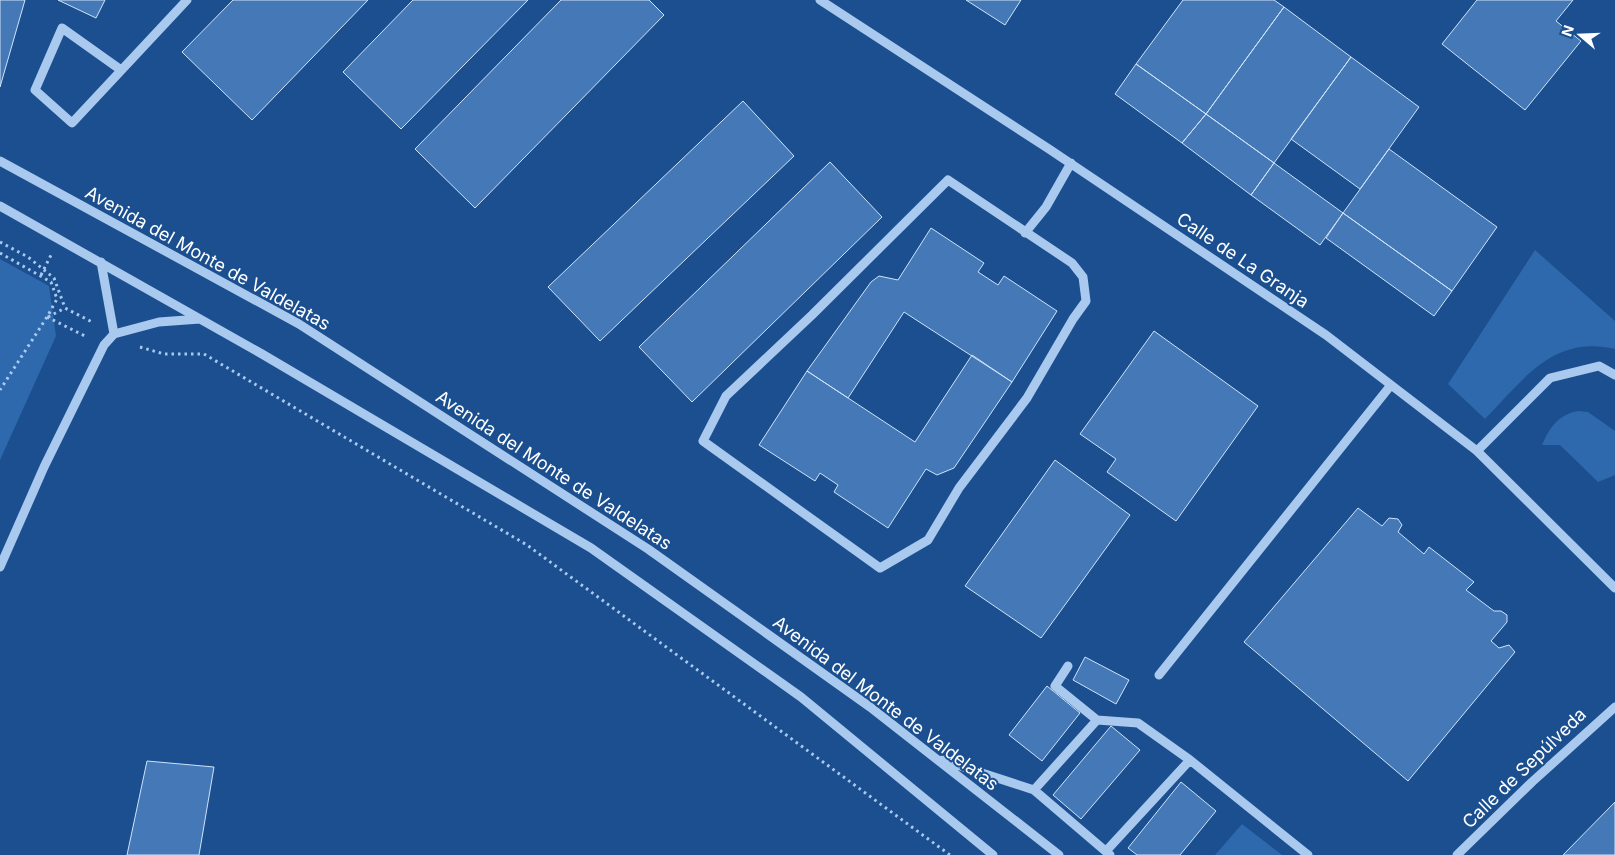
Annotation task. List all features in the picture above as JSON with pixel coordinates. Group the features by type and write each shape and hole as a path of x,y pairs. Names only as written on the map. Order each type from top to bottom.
{"street":[{"path":"121,70 62,28 35,90 72,123 187,0"},
{"name":"Calle de La Granja","path":"820,0 1070,163 1326,335 1477,451 1615,588"},
{"name":"Avenida del Monte de Valdelatas","path":"0,161 299,324 648,549 870,707 1059,855"},
{"path":"1025,233 1046,207 1070,163"},
{"path":"948,180 1025,233 1072,263 1083,277 1086,301 1073,319 1027,398 959,488 928,540 880,568 703,441 726,396 948,180"},
{"path":"0,206 201,319 591,548 801,697 993,855"},
{"path":"101,262 114,334"},
{"path":"0,567 44,467 104,346 114,334 159,322 201,319"},
{"path":"1477,451 1550,378 1599,366 1615,375"},
{"path":"1159,675 1391,385"},
{"path":"1068,666 1055,686 1097,720 1138,723 1190,760 1308,855"},
{"name":"Calle de Sepúlveda","path":"1457,855 1615,707"},
{"path":"1034,790 1097,720"},
{"path":"936,758 1034,790 1108,853 1190,760"}],"path":[{"path":"0,242 28,257 54,278 65,308 47,318"},
{"path":"0,253 51,282 57,299 47,318 0,390"},
{"path":"47,318 104,346"},
{"path":"142,348 164,354 204,354 527,545 950,855"}],"shaded area":[{"path":"1535,250 1615,321 1615,349 1593,346 1574,348 1557,354 1527,376 1485,419 1448,384"},
{"path":"0,259 49,286 56,336 0,460"},
{"path":"1578,411 1588,412 1615,431 1615,475 1598,482 1560,445 1542,445 1548,433 1560,419 1565,415"},
{"path":"1242,824 1282,855 1215,855"}],"building":[{"path":"0,0 25,0 0,87"},
{"path":"58,0 105,0 96,18"},
{"path":"233,0 368,0 252,120 182,52"},
{"path":"413,0 528,0 401,129 343,72"},
{"path":"561,0 649,0 664,15 475,208 415,149"},
{"path":"966,0 1021,0 1005,25"},
{"path":"1183,0 1274,0 1284,7 1206,114 1136,64"},
{"path":"1477,0 1573,0 1556,21 1581,41 1525,110 1442,44"},
{"path":"1284,7 1351,57 1274,163 1206,114"},
{"path":"1351,57 1419,107 1360,189 1291,139"},
{"path":"1136,64 1206,114 1182,143 1115,94"},
{"path":"743,101 794,156 600,341 548,287"},
{"path":"1206,114 1274,163 1251,195 1182,143"},
{"path":"1389,149 1497,227 1452,291 1343,213"},
{"path":"830,162 882,217 692,402 639,347"},
{"path":"1274,163 1343,213 1320,245 1251,195"},
{"path":"1343,213 1452,291 1434,316 1326,238"},
{"path":"931,228 984,263 978,272 998,285 1004,276 1057,311 1012,382 904,312 848,398 807,371 871,282 879,276 898,280"},
{"path":"1154,331 1258,406 1176,521 1107,472 1116,459 1080,434"},
{"path":"972,355 1012,382 954,468 937,475 926,469 888,528 834,492 838,485 820,473 815,481 759,445 807,371 915,442"},
{"path":"1055,460 1130,515 1041,638 965,586"},
{"path":"1358,508 1382,526 1389,518 1398,519 1402,525 1398,532 1424,554 1429,547 1474,582 1466,590 1494,611 1501,611 1507,615 1507,622 1491,641 1499,648 1509,645 1515,652 1408,781 1244,642"},
{"path":"1085,657 1129,680 1116,704 1073,680"},
{"path":"1047,686 1080,713 1042,761 1009,735"},
{"path":"1111,726 1140,750 1081,819 1053,795"},
{"path":"147,761 214,767 199,855 127,855"},
{"path":"1181,782 1216,811 1180,855 1137,855 1128,848"},
{"path":"1615,802 1615,855 1563,855"}]}
